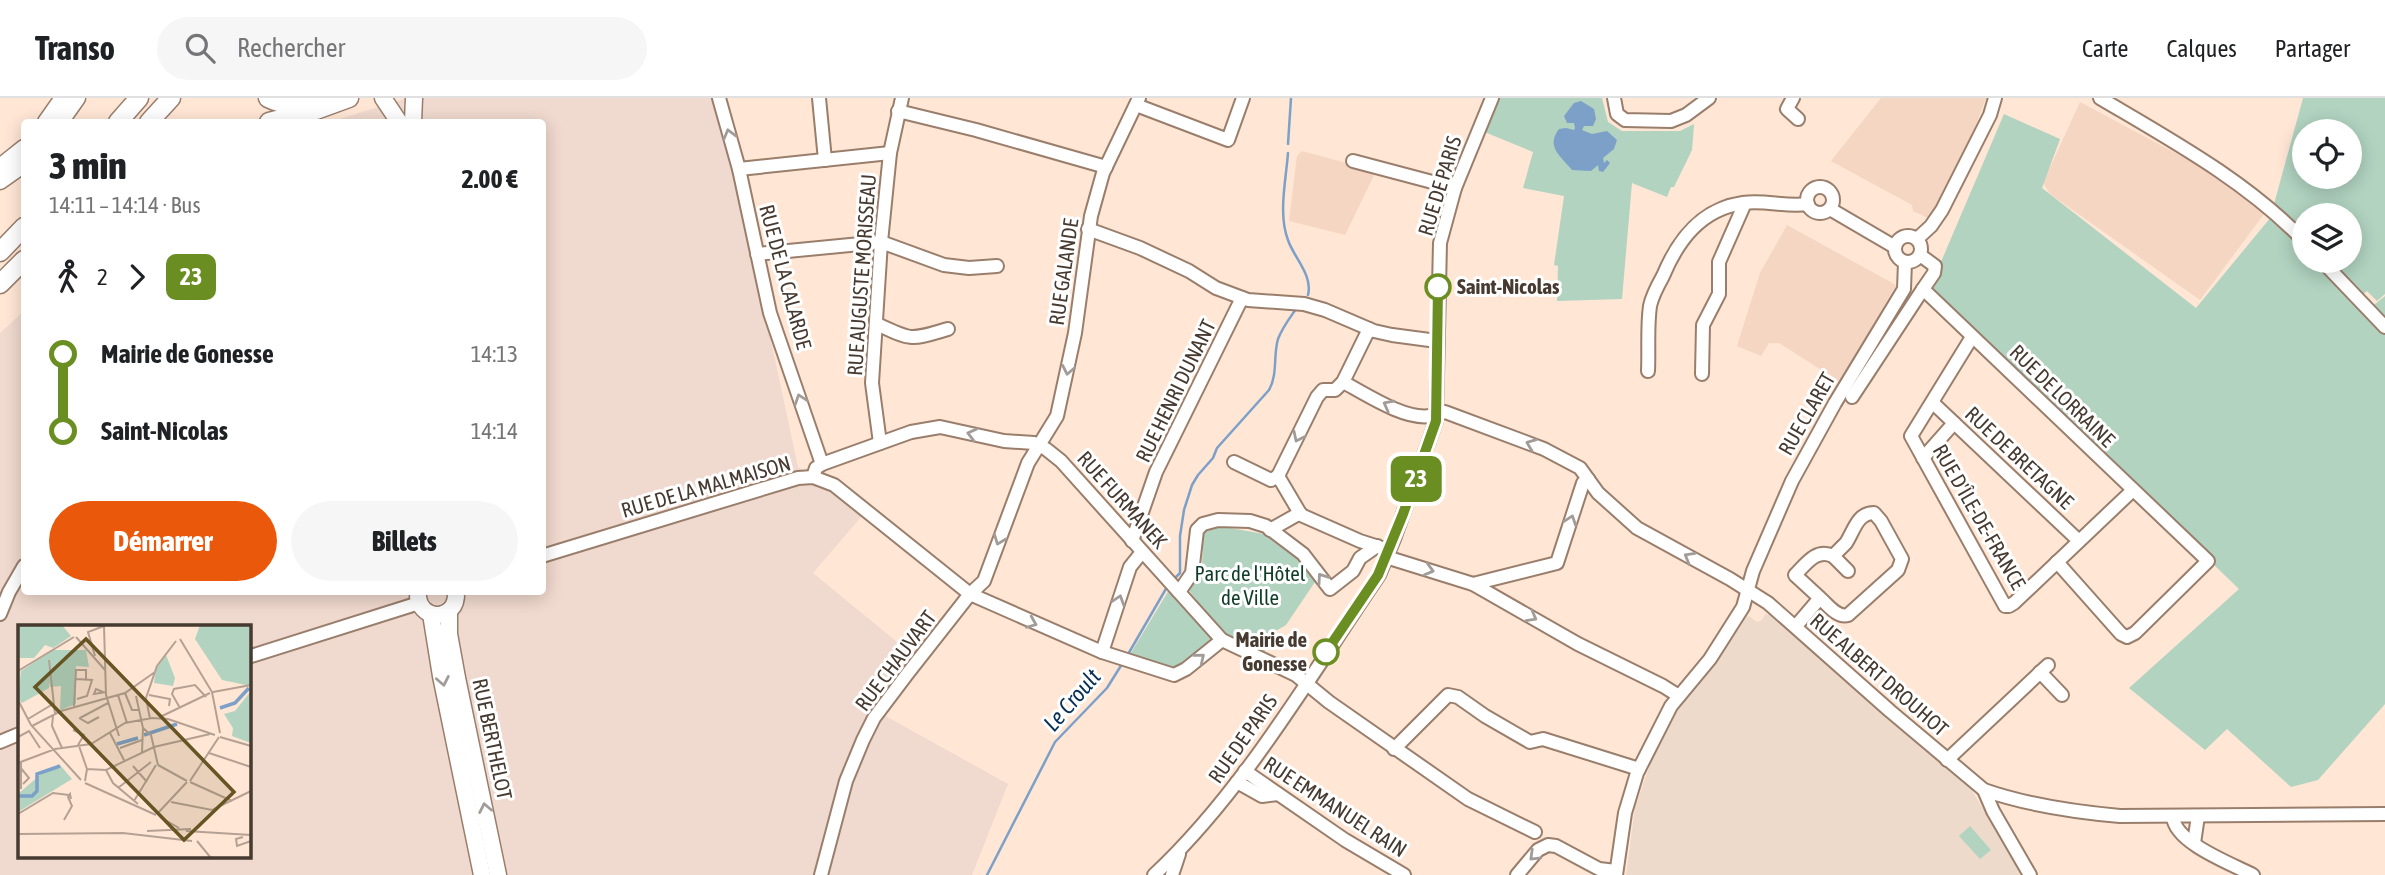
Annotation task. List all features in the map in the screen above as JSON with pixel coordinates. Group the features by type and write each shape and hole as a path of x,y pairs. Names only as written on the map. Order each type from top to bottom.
{"highway":[{"path":"121,119 139,98"},
{"path":"152,119 171,98"},
{"path":"268,98 283,104 299,104 317,98"},
{"path":"281,119 349,98"},
{"path":"0,238 21,218"},
{"path":"0,252 21,230"},
{"path":"0,284 21,263"}],"main road":[{"path":"48,119 63,98"},
{"path":"62,119 78,98"},
{"path":"383,98 397,119"},
{"path":"413,119 414,98"},
{"path":"0,167 21,150"},
{"path":"0,181 21,166"},
{"path":"423,603 439,615 449,611 456,595"},
{"name":"RUE BERTHELOT","path":"423,603 441,676 482,875"},
{"name":"RUE BERTHELOT","path":"449,611 449,634 457,678 498,875"}],"street":[{"name":"RUE DE LA CALARDE","path":"719,98 739,169 771,313 822,464"},
{"path":"819,98 825,160"},
{"path":"1137,102 1228,140 1243,98"},
{"name":"RUE DE PARIS","path":"1154,875 1181,850 1237,782 1378,575 1381,554 1419,473 1436,421 1440,243 1455,188 1492,98"},
{"path":"1614,98 1617,114 1625,120 1671,121 1686,115 1709,98"},
{"path":"1793,98 1787,109 1798,119"},
{"path":"1917,239 1931,226 1942,210 1990,115 1995,98"},
{"path":"2100,98 2117,103 2266,205 2292,230"},
{"name":"RUE GALANDE","path":"1021,481 1028,463 1057,416 1065,387 1088,229 1106,167 1137,102"},
{"path":"900,104 976,130 1106,167"},
{"name":"RUE AUGUSTE MORISSEAU","path":"880,443 872,383 881,242 890,153 900,104"},
{"path":"739,169 890,153"},
{"path":"1353,161 1455,188"},
{"path":"1808,204 1810,192 1821,187 1831,193 1832,206"},
{"path":"1702,374 1703,325 1719,294 1719,262 1745,203"},
{"path":"1648,371 1650,304 1681,240 1713,213 1745,203 1792,206 1808,204"},
{"path":"1808,204 1817,213 1832,206"},
{"path":"1832,206 1897,244"},
{"path":"1088,229 1140,248 1189,271 1216,288 1242,298 1304,304 1369,329 1437,341"},
{"path":"1908,235 1917,239 1922,250 1916,260 1905,262 1898,257 1897,244 1908,235"},
{"path":"757,254 881,242 944,265 969,268 997,266"},
{"path":"1852,397 1934,273 1935,266 1920,255"},
{"name":"RUE CLARET","path":"1616,873 1625,813 1639,769 1679,696 1710,659 1743,607 1771,526 1792,481 1835,403 1904,289 1905,262"},
{"path":"2333,273 2385,327"},
{"name":"RUE DE LORRAINE","path":"1923,289 2208,561 2135,633 2127,637 2121,634 2057,562"},
{"name":"RUE HENRI DUNANT","path":"1132,541 1156,472 1242,298"},
{"path":"877,324 905,337 914,338 948,329"},
{"path":"1234,462 1271,480 1278,476 1317,397 1323,390 1335,390 1343,382 1369,329"},
{"name":"RUE D'ÎLE-DE-FRANCE","path":"1972,337 1911,436 2005,606 2009,607 2057,562"},
{"name":"RUE ALBERT DROUHOT","path":"1343,382 1398,411 1425,416 1445,412 1544,449 1580,468 1613,508 1637,528 1748,590 1796,626 1984,790"},
{"name":"RUE DE BRETAGNE","path":"1933,404 2080,541"},
{"path":"1923,458 1954,423"},
{"path":"813,477 816,468 822,464 911,432 940,427 1004,441 1027,441 1039,445"},
{"name":"RUE FURMANEK","path":"1039,445 1061,461 1222,640 1296,676 1394,749 1468,799 1535,832"},
{"path":"1278,476 1300,513 1308,520 1360,541 1381,554 1473,584 1578,644 1679,696"},
{"name":"RUE DE LA MALMAISON","path":"546,555 798,478 813,477 834,485 970,594 1102,652 1174,675 1186,669 1222,640"},
{"path":"1473,584 1557,563 1583,483 1588,479"},
{"name":"RUE CHAUVART","path":"821,875 846,780 869,729 908,673 970,594 984,581 1021,481"},
{"path":"2057,562 2133,490"},
{"path":"1270,530 1300,513"},
{"path":"1833,556 1846,544 1860,519 1867,513 1874,513 1902,559 1901,565 1848,615 1843,617 1838,614 1796,575 1811,558 1820,553 1833,556 1848,571"},
{"path":"1179,592 1192,573 1195,534 1199,526 1218,520 1257,519 1303,554 1330,589 1353,571 1360,558 1381,554"},
{"path":"1102,652 1130,567 1142,552"},
{"path":"0,614 21,571"},
{"path":"1796,626 1820,598"},
{"path":"250,656 423,603"},
{"path":"1947,760 2044,669 2062,695"},
{"path":"1394,749 1448,695 1458,698 1530,742 1543,739 1639,769"},
{"path":"0,742 18,734"},
{"name":"RUE EMMANUEL RAIN","path":"1245,771 1345,840 1404,875"},
{"path":"1237,782 1262,796 1278,794"},
{"path":"1984,790 2081,813 2173,817 2385,814"},
{"path":"1984,790 2030,875"},
{"path":"2194,843 2198,816"},
{"path":"2173,817 2173,824 2179,833 2253,875"},
{"path":"1517,875 1538,850 1548,845 1556,846 1599,869 1616,873"},
{"path":"1172,875 1181,850"}],"shaded area":[{"path":"407,98 719,98 798,467 862,516 813,573 913,655 871,708 1008,784 972,875 0,875 0,333 21,314 21,595 546,595 546,119 340,119"},
{"path":"1881,98 1986,98 1970,141 1930,219 1913,211 1912,205 1831,161"},
{"path":"2080,102 2194,163 2267,210 2200,300 2050,194 2043,183"},
{"path":"1302,151 1376,171 1345,235 1289,221 1297,156"},
{"path":"1787,225 1896,285 1840,382 1779,343 1769,343 1761,356 1737,346 1760,273"},
{"path":"1765,614 1771,615 1970,787 2022,875 1626,875 1635,808 1660,735 1676,709 1744,618 1749,616 1757,622 1762,620"}],"green space":[{"path":"1496,98 1602,98 1608,122 1622,131 1680,131 1694,124 1692,150 1667,197 1632,183 1622,299 1557,301 1558,266 1554,265 1564,196 1523,188 1533,152 1482,131"},
{"path":"2303,98 2385,98 2385,294 2377,301 2367,291 2362,295 2341,273 2362,273 2362,203 2292,203 2292,222 2274,204 2292,138 2292,189 2362,189 2362,119 2297,119"},
{"path":"2004,114 2060,139 2042,188 2196,308 2271,217 2292,239 2292,273 2326,273 2365,312 2385,296 2385,704 2318,780 2291,787 2227,729 2205,750 2129,688 2239,589 1929,290"},
{"name":"Parc de l'Hôtel de Ville","path":"1219,526 1264,534 1292,551 1319,576 1286,625 1267,636 1264,657 1220,631 1188,589 1202,567 1203,533"},
{"path":"1169,590 1212,635 1208,646 1171,670 1129,656"},
{"path":"1970,826 1991,850 1980,859 1959,836"}],"water":[{"path":"1581,101 1594,109 1596,119 1593,126 1584,126 1582,130 1592,134 1607,131 1617,140 1614,149 1603,158 1604,163 1607,160 1610,163 1603,172 1599,171 1598,165 1591,171 1572,170 1554,146 1555,135 1559,129 1574,130 1574,123 1567,123 1564,116 1574,103"}],"waterway":[{"name":"Le Croult","path":"1288,144 1291,98"},
{"name":"Le Croult","path":"1288,153 1284,197 1285,230 1308,280 1308,295"},
{"name":"Le Croult","path":"1174,579 1180,573 1180,536 1192,485 1213,458 1217,448 1269,390 1274,378 1278,339 1296,309"},
{"name":"Le Croult","path":"1127,656 1167,587"},
{"name":"Le Croult","path":"987,875 1055,742 1107,688 1122,664"}],"bus line":[{"name":"23","path":"1326,652 1378,575 1419,473 1436,421 1438,287"}],"place":[{"name":"Saint-Nicolas","path":"1438,287"},
{"name":"Mairie de Gonesse","path":"1326,652"}]}
